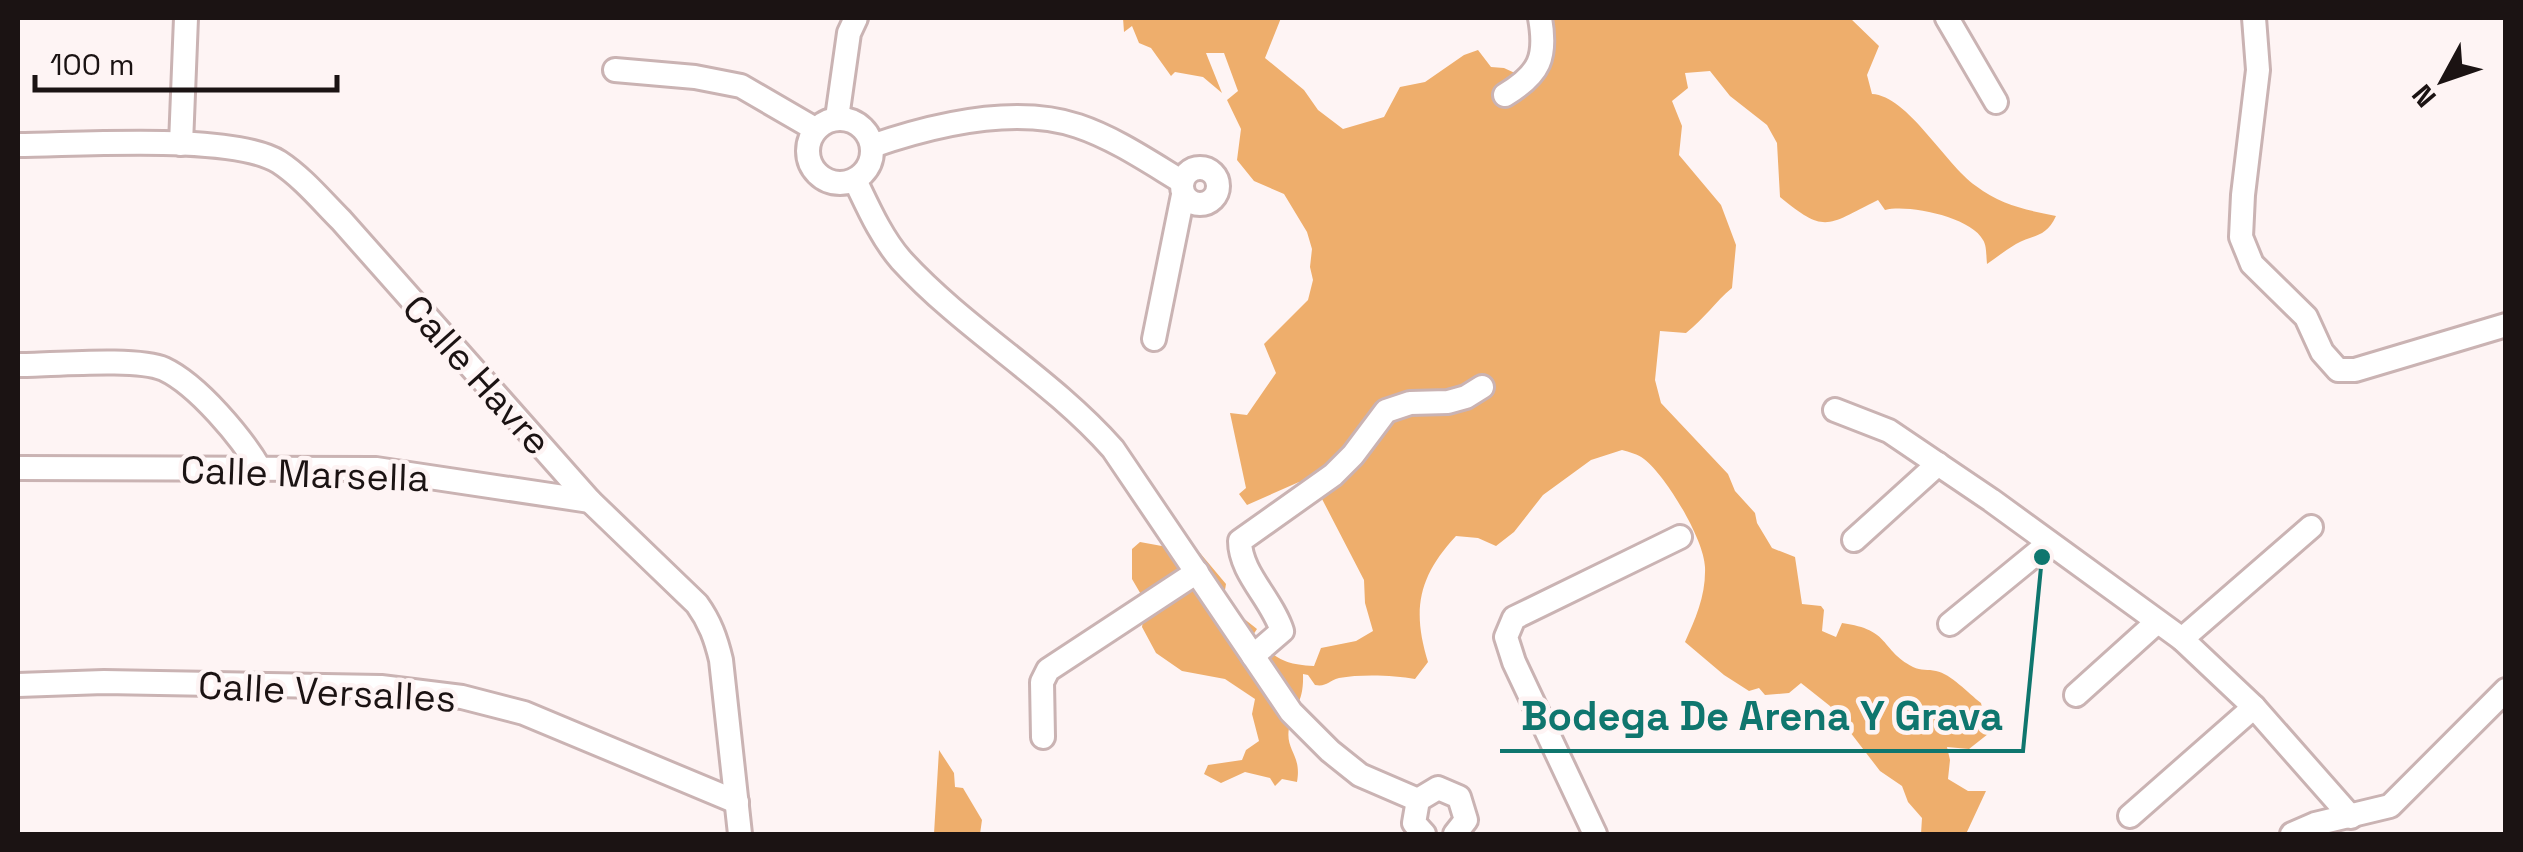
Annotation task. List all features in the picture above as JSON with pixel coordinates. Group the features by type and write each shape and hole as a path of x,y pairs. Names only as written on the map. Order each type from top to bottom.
{"street":[{"path":"180,144 186,18"},
{"path":"837,118 849,33 856,18"},
{"path":"1505,95 1525,83 1536,68 1545,45 1540,18"},
{"path":"1947,18 1996,102"},
{"path":"2254,18 2258,70 2241,237 2252,264 2306,317 2322,352 2338,370 2355,370 2506,325"},
{"path":"615,70 695,76 741,86 815,129"},
{"path":"837,118 855,121 868,134 872,146 871,162 855,180 833,182 814,170 808,150 815,129 837,118"},
{"path":"872,146 938,124 1020,118 1078,126 1130,150 1182,188 1154,340"},
{"name":"Calle Havre","path":"18,145 220,146 277,161 303,183 341,220 590,501 697,604 715,634 721,660 740,834"},
{"path":"855,180 899,258 1082,414 1113,449 1291,712 1330,752 1360,775 1418,800"},
{"path":"18,366 134,364 164,369 184,382 232,428 260,469"},
{"path":"1253,656 1282,631 1240,556 1240,540 1333,475 1386,411 1410,403 1448,402 1482,387"},
{"path":"1836,410 1889,431 2182,639 2254,707 2351,817"},
{"path":"1854,540 1938,464"},
{"name":"Calle Marsella","path":"18,468 376,469 590,501"},
{"path":"2182,639 2312,528"},
{"path":"1594,834 1506,637 1514,618 1680,537"},
{"path":"1950,624 2050,543"},
{"path":"1044,737 1042,682 1048,670 1197,572"},
{"path":"2076,695 2156,622"},
{"name":"Calle Versalles","path":"18,685 104,682 381,687 462,697 524,713 738,802"},
{"path":"2292,834 2315,824 2390,806 2506,690"},
{"path":"2130,816 2254,707"},
{"path":"1424,834 1414,823 1418,800 1438,788 1459,798 1466,820 1455,834"}],"shaded area":[{"path":"1123,18 1281,18 1265,58 1343,129 1384,117 1400,87 1425,82 1478,50 1491,67 1517,74 1533,47 1529,18 1850,18 1879,46 1867,75 1872,94 1899,106 1964,176 1985,192 2014,206 2056,216 2044,232 2016,244 1987,264 1984,242 1976,232 1938,214 1885,210 1878,200 1837,220 1818,221 1780,197 1777,143 1767,125 1730,96 1710,71 1685,73 1688,88 1672,101 1682,126 1679,155 1721,205 1736,245 1732,288 1686,333 1660,331 1655,380 1661,403 1728,474 1735,491 1755,513 1772,548 1795,557 1802,604 1821,606 1824,610 1822,631 1836,637 1842,623 1869,630 1902,660 1948,676 1981,703 1988,734 1969,749 1947,747 1948,779 1968,791 1986,791 1966,834 1921,834 1922,818 1908,802 1902,786 1880,771 1830,706 1801,683 1789,693 1765,695 1759,688 1749,691 1685,642 1702,597 1703,555 1691,525 1663,479 1642,457 1622,450 1591,460 1543,495 1514,532 1496,546 1478,538 1456,536 1426,580 1420,626 1428,662 1415,679 1357,676 1315,685 1303,674 1302,691 1288,736 1297,765 1297,782 1282,779 1275,786 1270,778 1245,772 1221,783 1204,774 1208,765 1242,760 1246,750 1259,741 1252,714 1255,699 1225,679 1182,671 1156,653 1142,627 1146,603 1132,579 1132,549 1140,542 1200,553 1226,584 1223,602 1257,629 1253,635 1286,661 1314,666 1321,648 1356,641 1373,631 1365,603 1364,580 1322,499 1299,482 1247,505 1239,494 1246,488 1230,413 1247,415 1276,373 1264,344 1308,300 1313,280 1307,232 1284,194 1254,181 1237,160 1241,129 1227,100 1238,91 1224,53 1206,53 1222,93 1203,77 1175,72 1171,76 1151,48 1139,43 1132,26 1124,32"},
{"path":"939,750 954,773 955,787 963,788 982,820 980,834 934,834"}],"place":[{"name":"Bodega De Arena Y Grava","path":"2042,557"}]}
